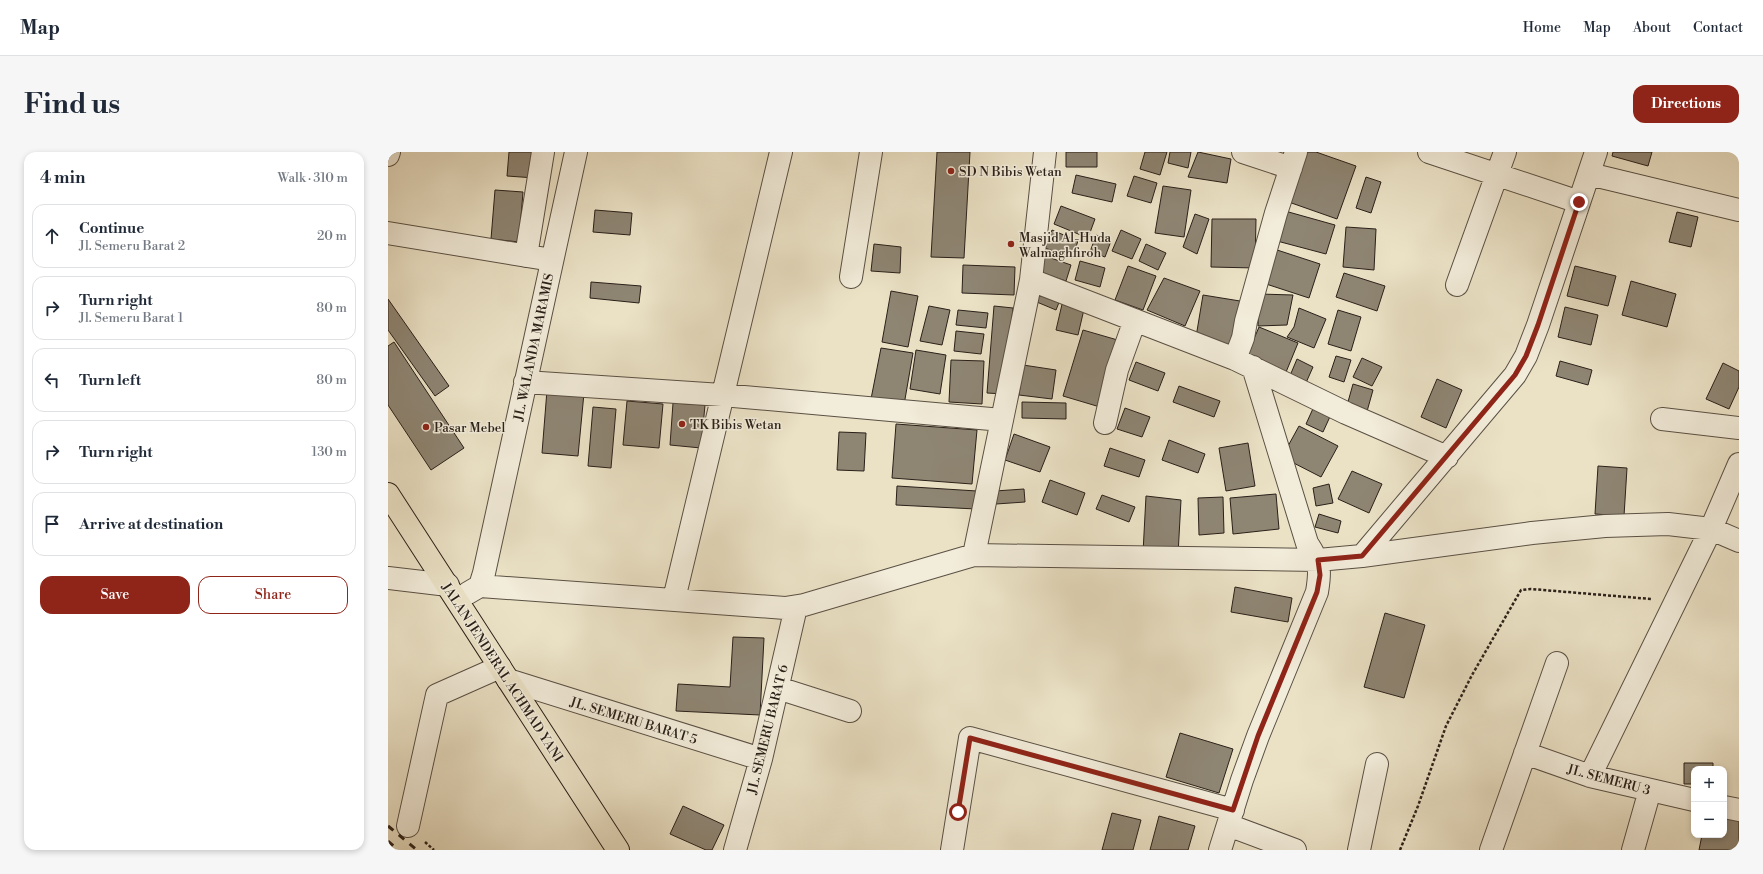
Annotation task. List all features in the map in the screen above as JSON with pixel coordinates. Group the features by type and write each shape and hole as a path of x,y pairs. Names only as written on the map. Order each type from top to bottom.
{"main road":[{"name":"JALAN JENDERAL ACHMAD YANI","path":"388,494 618,850"}],"street":[{"path":"526,256 543,152"},
{"name":"JL. WALANDA MARAMIS","path":"480,586 490,548 576,152"},
{"path":"674,599 781,152"},
{"path":"850,277 871,152"},
{"path":"974,555 1031,280 1045,152"},
{"path":"1220,850 1258,736 1317,592 1320,575 1318,560 1307,543 1244,363 1243,338 1248,314 1293,160 1243,152"},
{"path":"1429,152 1579,202"},
{"path":"1457,285 1498,175 1505,152"},
{"path":"1362,556 1515,375 1526,356 1596,152"},
{"path":"1589,174 1739,210"},
{"path":"388,233 552,260"},
{"path":"1031,280 1244,363 1346,413 1447,457"},
{"path":"1105,423 1116,370 1135,320"},
{"path":"525,382 722,396 1002,420"},
{"path":"1662,419 1739,428"},
{"path":"1590,776 1711,530 1739,464"},
{"path":"388,578 452,592 480,586 674,599 771,608 796,606 974,555 1318,560 1362,556 1532,533 1605,526 1668,524 1711,530 1739,541"},
{"name":"JL. SEMERU BARAT 6","path":"735,850 761,759 796,606"},
{"path":"1491,850 1557,663"},
{"path":"408,826 437,695 504,674"},
{"name":"JL. SEMERU BARAT 5","path":"504,674 761,759"},
{"path":"778,688 850,711"},
{"path":"952,850 970,738 1230,817 1295,850"},
{"name":"JL. SEMERU 3","path":"1525,753 1590,776 1691,799"},
{"path":"1359,850 1377,764"},
{"path":"1633,850 1650,790"},
{"path":"1727,808 1739,810"}],"path":[{"path":"1400,850 1418,806 1446,726 1472,675 1521,590 1531,589 1676,601"}],"building":[{"path":"509,152 538,152 535,178 507,176"},
{"path":"937,152 970,152 964,258 931,257"},
{"path":"1066,152 1097,152 1097,167 1066,167"},
{"path":"1145,152 1167,152 1160,175 1140,169"},
{"path":"1170,152 1191,152 1188,168 1168,163"},
{"path":"1198,152 1231,159 1227,183 1188,177"},
{"path":"1300,152 1316,152 1356,166 1337,219 1283,200"},
{"path":"1613,152 1652,152 1648,166 1612,156"},
{"path":"1076,175 1116,184 1112,202 1072,193"},
{"path":"1134,176 1157,183 1151,203 1127,196"},
{"path":"1366,177 1381,182 1371,213 1356,208"},
{"path":"1163,186 1191,190 1184,237 1155,233"},
{"path":"495,190 523,192 519,242 491,239"},
{"path":"1061,206 1095,219 1088,238 1054,224"},
{"path":"595,210 632,213 630,235 593,232"},
{"path":"1285,211 1335,225 1326,254 1277,241"},
{"path":"1677,212 1698,217 1691,247 1669,242"},
{"path":"1195,214 1209,219 1197,254 1183,247"},
{"path":"1212,219 1256,219 1255,268 1211,267"},
{"path":"1346,227 1376,229 1374,270 1343,267"},
{"path":"1052,230 1078,241 1072,258 1045,248"},
{"path":"1121,230 1141,239 1132,259 1112,251"},
{"path":"1096,235 1111,241 1105,257 1090,252"},
{"path":"874,244 901,247 900,273 871,271"},
{"path":"1146,244 1166,253 1158,270 1139,261"},
{"path":"1271,248 1320,264 1309,298 1260,282"},
{"path":"1045,256 1071,265 1066,281 1039,272"},
{"path":"1080,261 1105,268 1100,287 1075,280"},
{"path":"963,265 1015,267 1014,295 962,293"},
{"path":"1128,266 1156,276 1143,310 1115,300"},
{"path":"1575,266 1616,276 1608,306 1567,296"},
{"path":"1344,273 1385,286 1377,311 1336,297"},
{"path":"1164,278 1200,291 1185,326 1147,310"},
{"path":"1631,281 1676,294 1667,327 1622,315"},
{"path":"591,282 641,286 639,303 590,298"},
{"path":"1037,285 1062,295 1056,310 1032,300"},
{"path":"891,291 918,296 908,347 882,342"},
{"path":"1259,294 1293,295 1287,325 1258,326"},
{"path":"1203,295 1240,301 1230,346 1196,337"},
{"name":"Pasar Mebel","path":"388,299 449,386 435,396 388,330"},
{"path":"1063,300 1085,305 1078,335 1056,330"},
{"path":"929,306 950,310 942,345 920,341"},
{"path":"994,306 1013,308 1004,394 987,393"},
{"path":"1565,307 1598,315 1591,345 1558,337"},
{"path":"1299,308 1326,319 1314,348 1287,337 1294,327"},
{"path":"958,310 988,313 986,328 956,325"},
{"path":"1338,310 1361,317 1351,351 1328,344"},
{"path":"1259,327 1298,343 1284,377 1245,360"},
{"path":"1083,330 1121,341 1100,407 1063,396"},
{"path":"956,331 984,334 981,354 954,351"},
{"name":"Pasar Mebel","path":"394,342 464,448 431,470 388,405 388,346"},
{"path":"881,348 913,353 904,405 871,399"},
{"path":"916,350 946,355 940,394 910,389"},
{"path":"1336,356 1351,360 1344,382 1329,377"},
{"path":"1362,358 1382,367 1372,386 1353,377"},
{"path":"1297,359 1313,367 1305,385 1289,378"},
{"path":"951,360 984,361 982,404 949,402"},
{"path":"1560,361 1592,370 1588,385 1556,376"},
{"path":"1136,362 1165,373 1158,391 1129,380"},
{"path":"1723,363 1739,371 1739,387 1729,409 1706,399"},
{"path":"1023,365 1056,370 1052,399 1019,395"},
{"path":"1437,379 1462,390 1446,428 1421,417"},
{"path":"1353,384 1373,390 1366,415 1346,409"},
{"path":"1179,386 1220,401 1214,417 1173,402"},
{"path":"547,390 584,393 578,456 542,453"},
{"path":"627,401 663,404 659,448 623,445"},
{"path":"1022,402 1066,403 1066,419 1022,418"},
{"path":"1316,402 1333,410 1323,432 1306,424"},
{"path":"673,403 705,405 701,448 670,445"},
{"path":"593,407 616,409 611,468 588,466"},
{"path":"1125,408 1150,417 1142,437 1117,429"},
{"path":"896,424 977,430 972,484 892,478"},
{"path":"1299,426 1338,446 1321,477 1282,457"},
{"path":"839,432 866,433 864,471 837,470"},
{"path":"1014,434 1050,447 1040,472 1005,460"},
{"path":"1169,440 1205,454 1198,473 1162,460"},
{"path":"1248,443 1255,486 1226,491 1219,448"},
{"path":"1110,448 1145,460 1139,477 1104,466"},
{"path":"1598,466 1627,468 1624,516 1595,514"},
{"path":"1352,471 1382,484 1369,513 1338,499"},
{"path":"1050,480 1085,493 1077,515 1042,502"},
{"path":"1329,484 1333,503 1316,506 1313,488"},
{"path":"897,486 977,491 976,509 896,505"},
{"path":"1024,489 1025,502 996,504 995,491"},
{"path":"1276,494 1279,529 1233,534 1230,498"},
{"path":"1102,495 1135,507 1129,522 1096,509"},
{"path":"1146,496 1181,500 1178,555 1143,553"},
{"path":"1223,497 1224,533 1199,535 1198,498"},
{"path":"1319,514 1341,521 1338,533 1315,527"},
{"path":"1235,587 1292,598 1288,622 1231,612"},
{"path":"1385,613 1425,625 1404,698 1364,687"},
{"path":"733,637 764,638 760,715 676,711 678,684 730,687"},
{"path":"1180,733 1233,749 1219,793 1166,777"},
{"path":"1684,763 1713,763 1713,766 1691,766 1691,784 1684,784"},
{"path":"683,806 724,825 712,850 706,850 670,834"},
{"path":"1112,813 1141,820 1133,850 1102,850"},
{"path":"1727,815 1739,817 1739,850 1699,850 1701,838 1727,838"},
{"path":"1159,816 1195,826 1188,850 1150,850"}],"railway":[{"path":"388,826 417,850"},
{"path":"388,841 398,850"}],"place":[{"name":"SD N Bibis Wetan","path":"951,171"},
{"name":"Masjid Al-Huda Walmaghfiroh","path":"1011,244"},
{"name":"TK Bibis Wetan","path":"682,424"},
{"name":"Pasar Mebel","path":"426,427"}],"route":[{"path":"958,812 970,738 1233,810 1258,736 1317,592 1320,575 1318,560 1362,556 1515,375 1526,356 1538,325 1579,202"}]}
